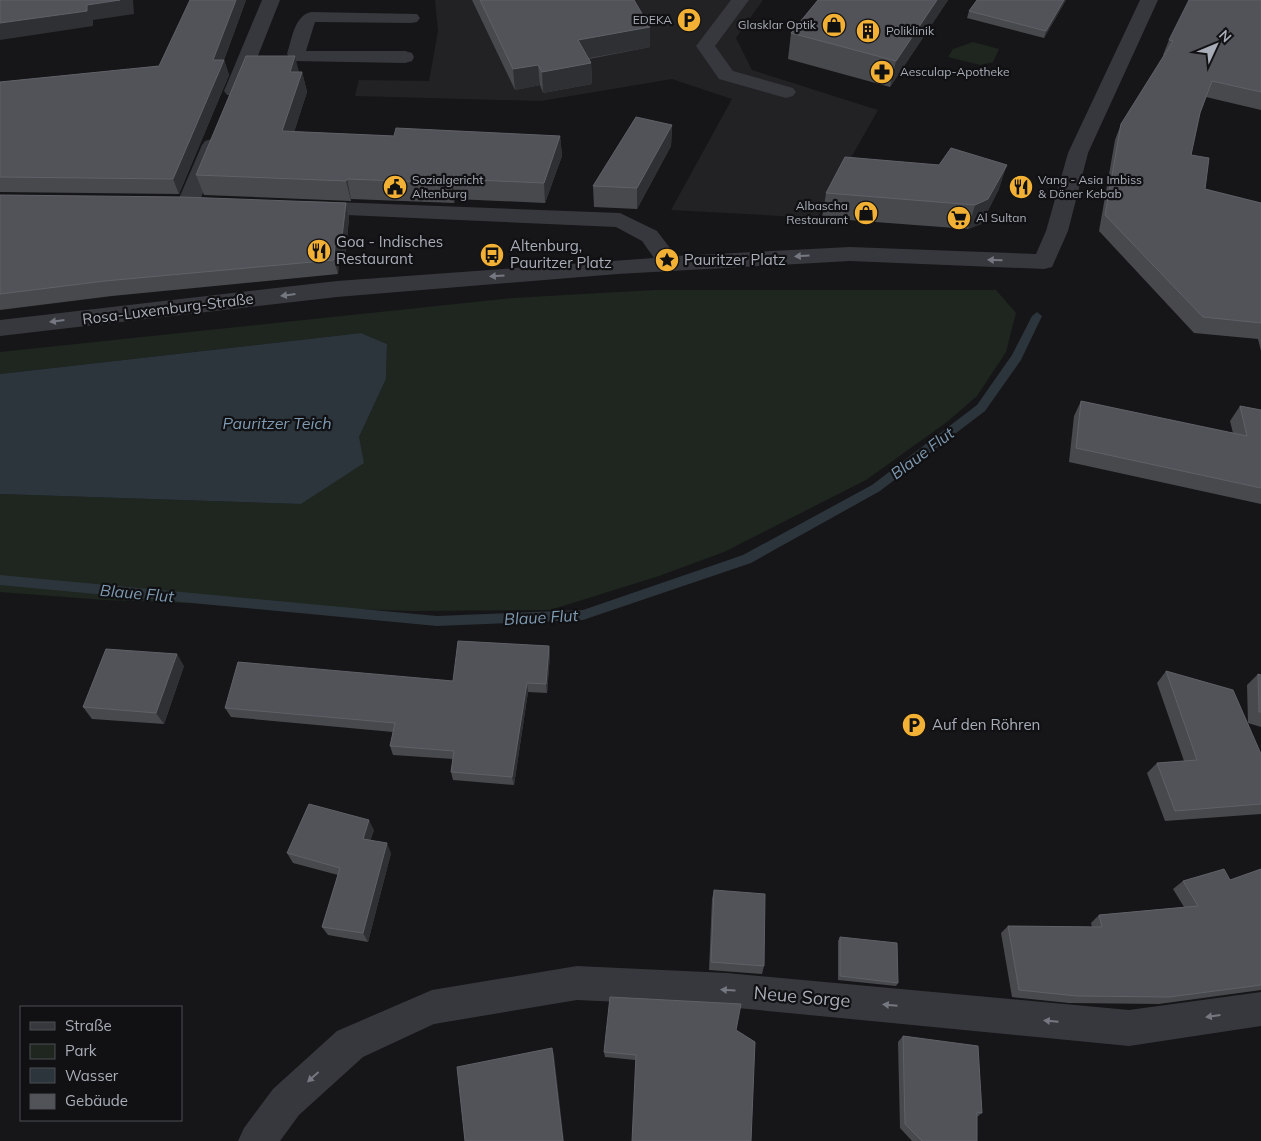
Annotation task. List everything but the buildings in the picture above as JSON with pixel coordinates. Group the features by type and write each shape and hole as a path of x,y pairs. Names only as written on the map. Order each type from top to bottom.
{"street":[{"path":"228,104 271,0"},
{"path":"740,0 705,46 726,75 786,92"},
{"path":"284,207 620,220 646,233 660,246 668,264 850,254 1044,262 1058,231 1078,153 1150,0"},
{"path":"258,33 290,33 311,17 411,18"},
{"path":"290,33 296,54 299,56 405,57"},
{"path":"188,203 217,131"},
{"name":"Rosa-Luxemburg-Straße","path":"0,328 337,289 668,264"},
{"name":"Neue Sorge","path":"257,1141 286,1102 350,1044 432,1007 577,983 727,990 1129,1028 1261,1009"}],"shaded area":[{"path":"435,0 763,0 736,38 752,70 878,110 817,218 671,210 732,99 672,79 541,101 355,96 359,80 429,81 438,31"}],"green space":[{"path":"973,42 999,49 993,62 980,65 948,57 953,49"},
{"path":"654,290 996,290 1016,313 1006,352 977,396 947,422 866,480 724,552 659,576 550,610 412,611 104,600 0,592 0,494 301,504 359,437 386,379 387,344 361,333 0,374 0,352 513,298"}],"water":[{"name":"Pauritzer Teich","path":"361,333 387,344 386,379 359,437 364,463 301,504 0,494 0,374"}],"waterway":[{"name":"Blaue Flut","path":"0,580 437,621 583,615 747,559 876,488 981,408 1017,357 1037,316"}],"place":[{"name":"EDEKA","path":"689,20"},
{"name":"Glasklar Optik","path":"834,25"},
{"name":"Poliklinik","path":"868,31"},
{"name":"Aesculap-Apotheke","path":"882,72"},
{"name":"Sozialgericht Altenburg","path":"395,187"},
{"name":"Vang - Asia Imbiss & Döner Kebab","path":"1021,187"},
{"name":"Albascha Restaurant","path":"866,213"},
{"name":"Al Sultan","path":"959,218"},
{"name":"Goa - Indisches Restaurant","path":"319,251"},
{"name":"Altenburg, Pauritzer Platz","path":"492,255"},
{"name":"Pauritzer Platz","path":"667,260"},
{"name":"Auf den Röhren","path":"914,725"}]}
